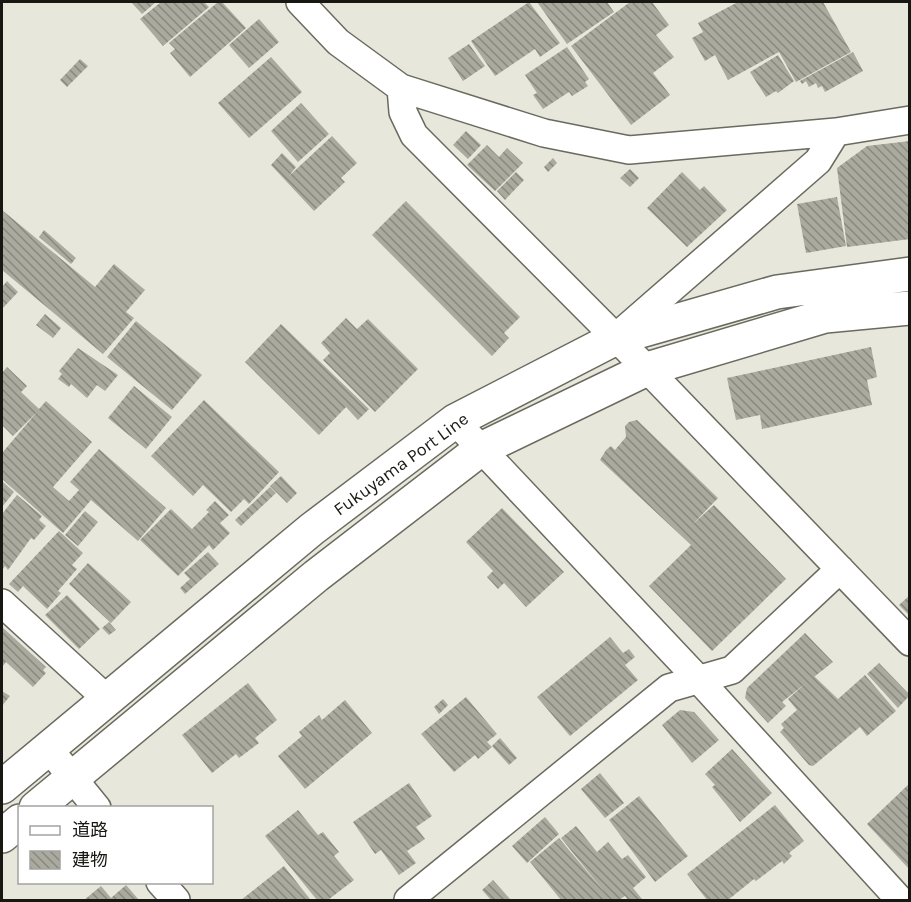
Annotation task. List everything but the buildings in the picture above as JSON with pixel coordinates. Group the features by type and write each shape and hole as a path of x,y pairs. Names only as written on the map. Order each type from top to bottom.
{"main road":[{"name":"Fukuyama Port Line","path":"2,788 312,529 455,421 615,338 777,292 909,274"},
{"name":"Fukuyama Port Line","path":"37,806 316,576 481,449 647,369 825,316 909,308"},
{"path":"2,836 18,823"}],"street":[{"path":"300,2 338,42 401,88 544,134 629,150 836,132 909,120"},
{"path":"401,88 403,112 414,135 647,369 909,642"},
{"path":"615,338 818,161 836,132"},
{"path":"455,421 699,680 887,896"},
{"path":"408,900 669,688 732,670 840,569"},
{"path":"2,603 108,700"},
{"path":"50,749 96,806"},
{"path":"162,884 176,900"}]}
